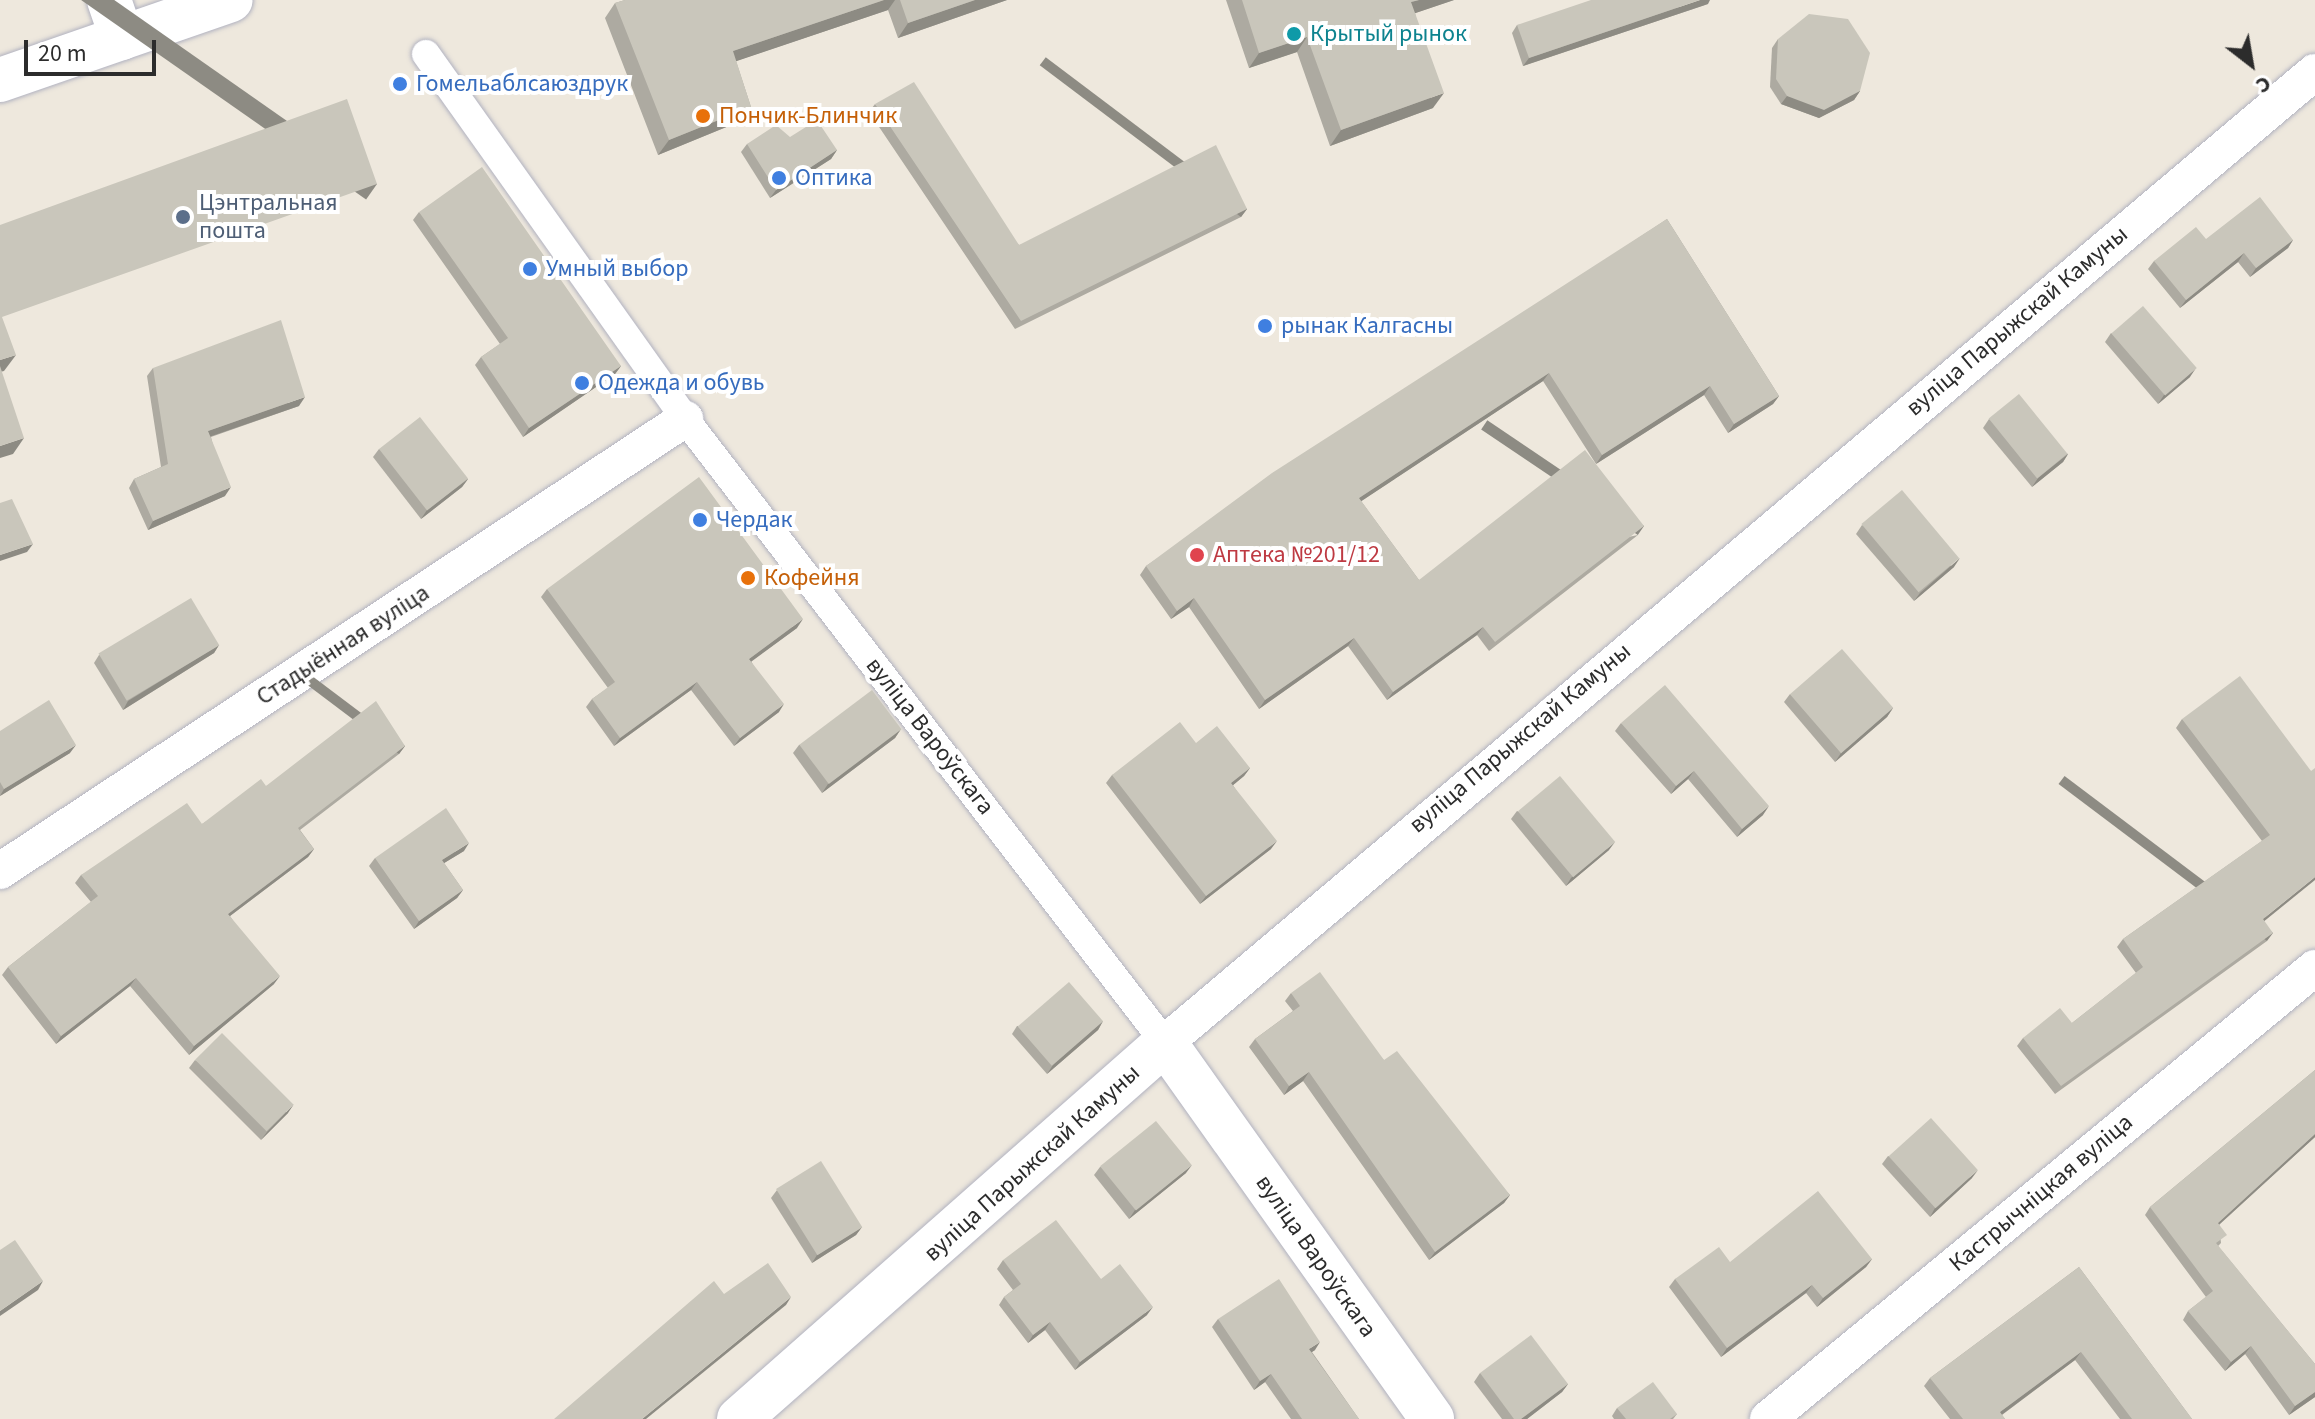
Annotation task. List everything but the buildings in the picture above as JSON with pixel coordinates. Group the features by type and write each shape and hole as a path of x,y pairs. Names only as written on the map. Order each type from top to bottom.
{"street":[{"path":"0,80 115,19 231,0"},
{"name":"вуліца Вароўскага","path":"426,54 685,419 1165,1043 1432,1419"},
{"name":"вуліца Парыжскай Камуны","path":"739,1419 1165,1043 2315,72"},
{"name":"Стадыённая вуліца","path":"0,871 685,419"},
{"name":"Кастрычніцкая вуліца","path":"1768,1419 2315,968"}],"place":[{"name":"Крытый рынок","path":"1294,34"},
{"name":"Гомельаблсаюздрук","path":"400,84"},
{"name":"Пончик-Блинчик","path":"703,116"},
{"name":"Оптика","path":"779,178"},
{"name":"Цэнтральная пошта","path":"183,217"},
{"name":"Умный выбор","path":"530,269"},
{"name":"рынак Калгасны","path":"1265,326"},
{"name":"Одежда и обувь","path":"582,383"},
{"name":"Чердак","path":"700,520"},
{"name":"Аптека №201/12","path":"1197,555"},
{"name":"Кофейня","path":"748,578"}]}
